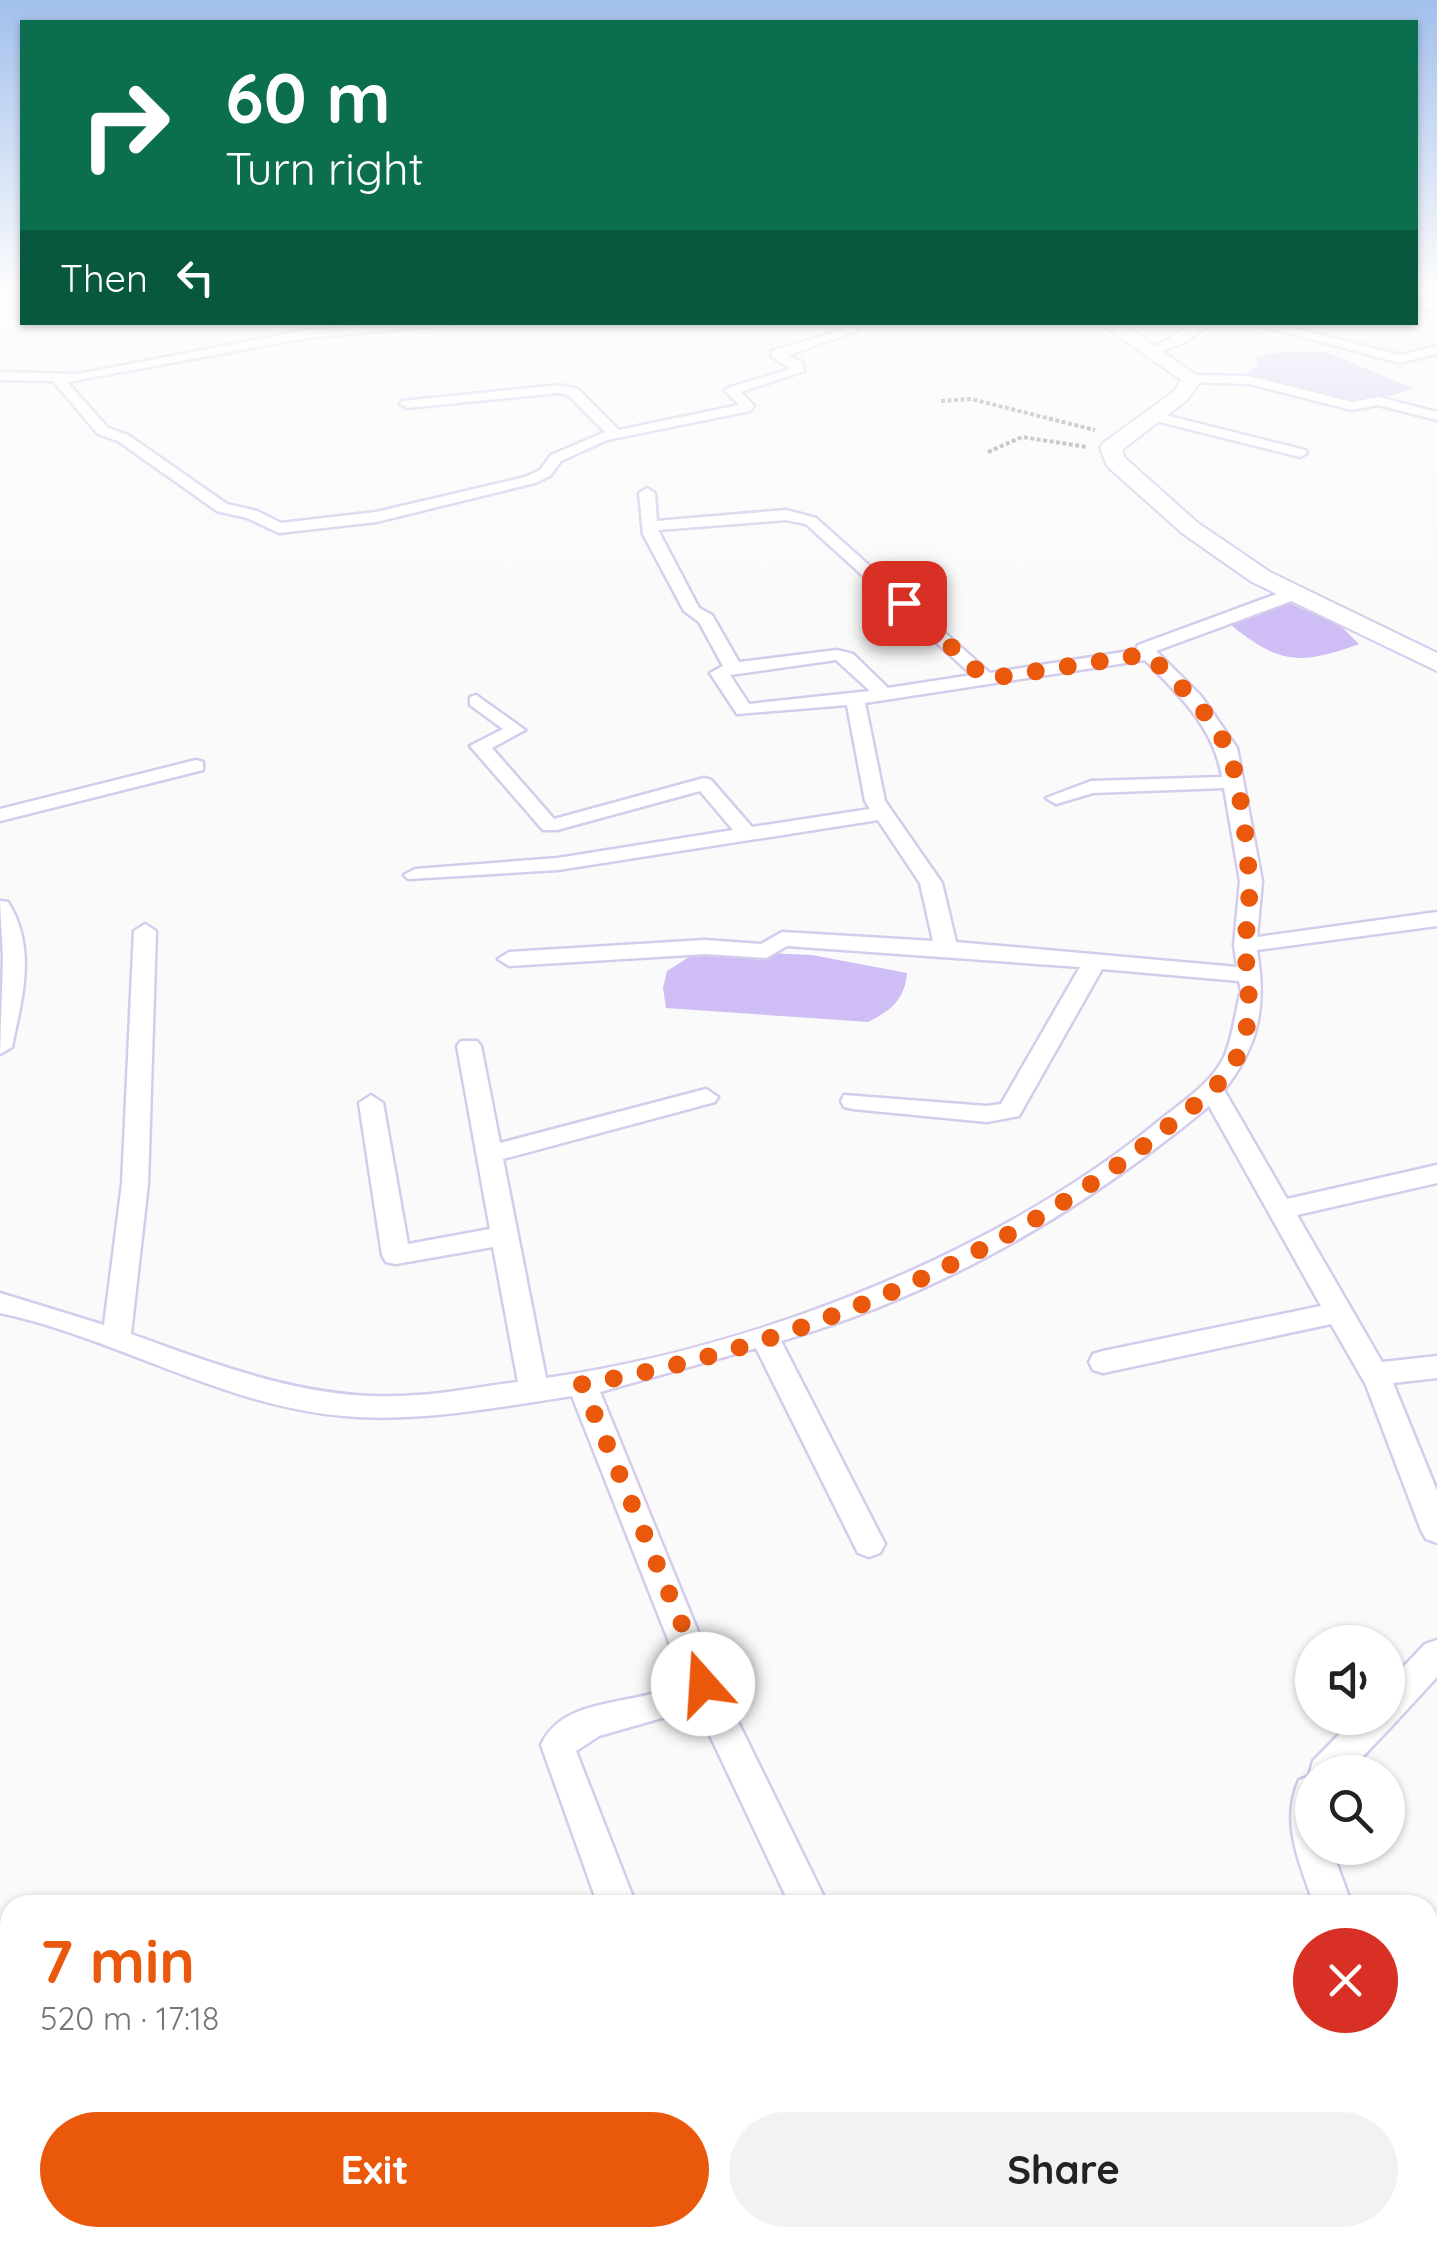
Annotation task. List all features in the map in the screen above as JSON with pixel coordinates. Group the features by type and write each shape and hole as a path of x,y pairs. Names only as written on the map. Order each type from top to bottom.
{"street":[{"path":"73,397 103,431 123,438 222,508 252,514 280,528 376,517 530,480 545,474 556,458 615,434 747,406 738,397"},
{"path":"406,404 488,397"},
{"path":"574,397 615,434"},
{"path":"1174,397 1116,444 1128,473 1190,528 1291,595 1437,663"},
{"path":"1316,397 1352,406 1378,401 1437,416"},
{"path":"1161,410 1292,434"},
{"path":"1161,410 1300,453"},
{"path":"647,494 650,526 692,611 706,619 732,668"},
{"path":"650,526 769,516 811,520 986,679"},
{"path":"0,1304 28,1309 237,1383 343,1405 415,1407 582,1384 765,1336 812,1322 976,1253 1140,1150 1212,1090 1236,1059 1252,992 1245,945 1251,881 1235,782 1227,748 1212,725 1194,700 1144,648 1291,595"},
{"path":"884,694 846,658 837,655 719,673 740,707 748,711 884,694 1147,654"},
{"path":"855,698 872,793 931,883 946,948"},
{"path":"476,701 516,730 480,746 550,826 704,784 747,834"},
{"path":"0,815 196,766"},
{"path":"1056,798 1090,787 1235,782"},
{"path":"416,875 558,864 882,813"},
{"path":"0,1046 16,957 16,938 2,913"},
{"path":"1245,945 1437,919"},
{"path":"116,1340 135,1184 144,932"},
{"path":"509,960 705,947 766,952 782,939 946,948 1250,976"},
{"path":"853,1101 987,1114 1010,1110 1020,1099 1094,962"},
{"path":"468,1046 534,1392"},
{"path":"1212,1090 1373,1374 1437,1530"},
{"path":"491,1154 706,1097"},
{"path":"372,1103 396,1255 506,1236"},
{"path":"1280,1210 1437,1174"},
{"path":"1103,1362 1338,1312"},
{"path":"765,1336 870,1544"},
{"path":"1373,1374 1437,1367"},
{"path":"582,1384 703,1675 703,1684 804,1895"},
{"path":"1405,1688 1437,1654"},
{"path":"613,1895 558,1745 579,1729 678,1700 703,1684"},
{"path":"1341,1755 1361,1735"},
{"path":"1319,1865 1330,1895"}],"path":[{"path":"941,401 972,398 1116,444"},
{"path":"988,452 1022,436 1116,444"}],"shaded area":[{"path":"1327,397 1385,397 1348,400"},
{"path":"1290,603 1342,627 1359,644 1321,656 1292,657 1264,648 1231,625"},
{"path":"700,950 812,955 907,973 895,1003 868,1022 666,1008 663,988 667,971"}],"route":[{"path":"703,1684 703,1675 582,1384 716,1352 812,1322 976,1253 1140,1150 1212,1090 1236,1059 1246,1025 1252,992 1245,945 1251,881 1247,855 1227,748 1194,700 1147,654 986,679 904,603"}]}
